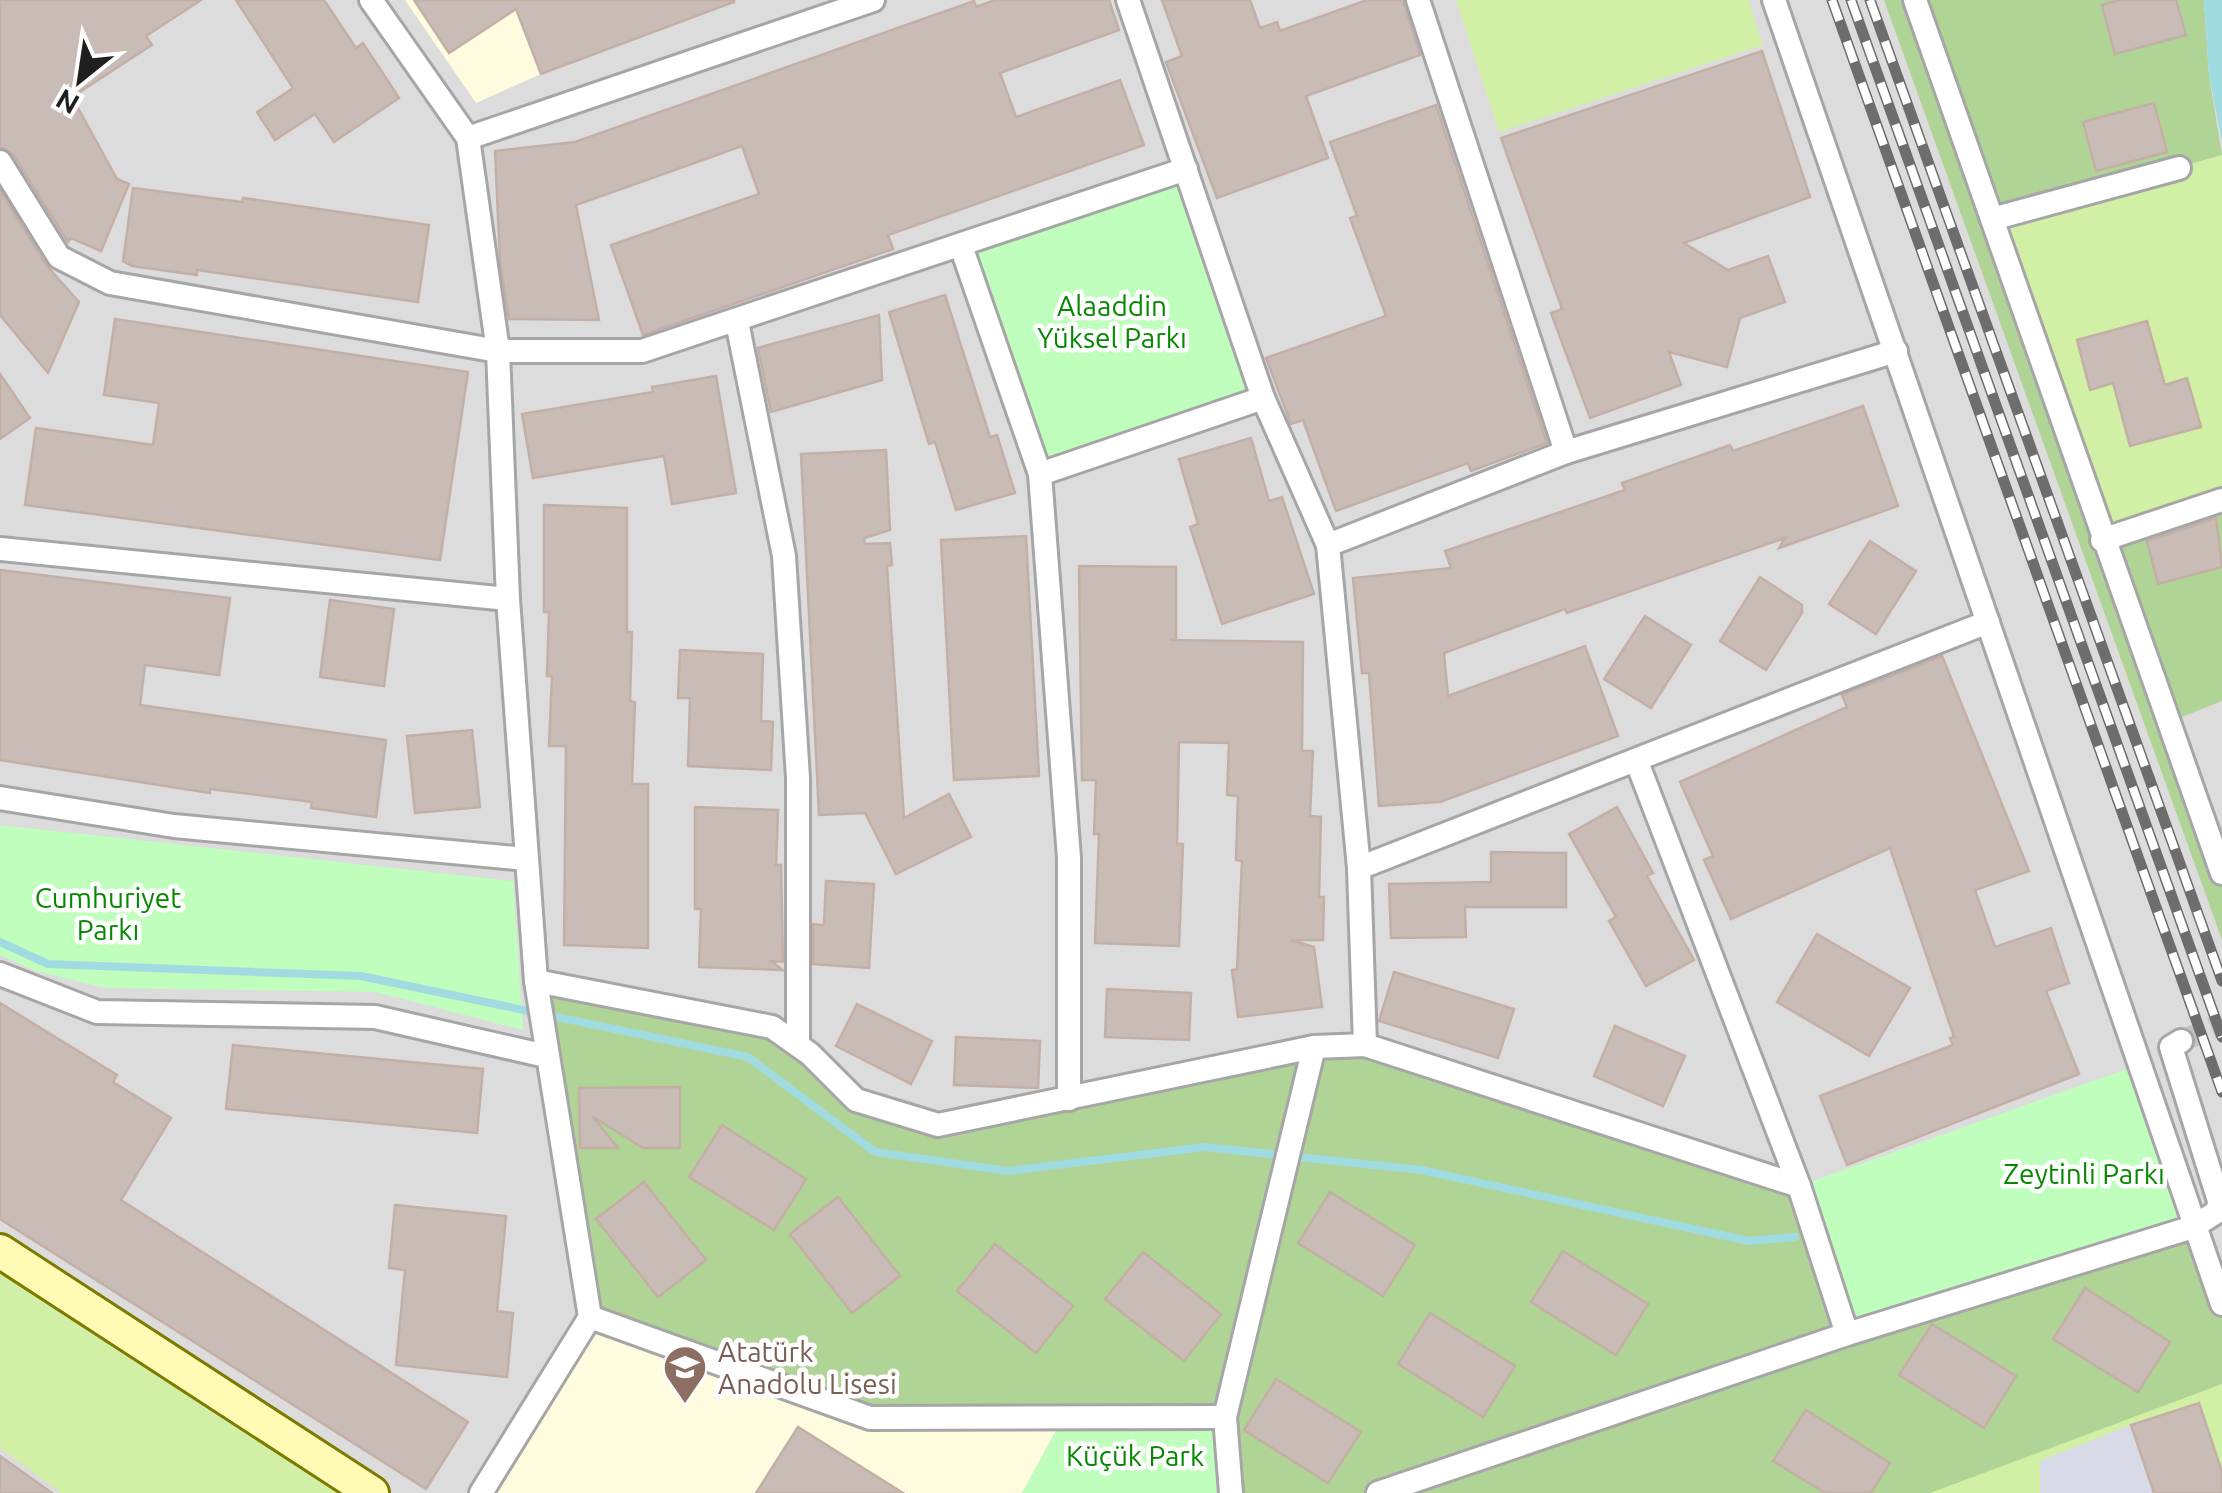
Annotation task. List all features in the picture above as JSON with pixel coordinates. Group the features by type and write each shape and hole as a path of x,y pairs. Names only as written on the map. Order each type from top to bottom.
{"main road":[{"path":"0,1251 372,1493"}],"street":[{"path":"371,0 468,138 498,351 508,598 536,981 590,1317 481,1493"},
{"path":"468,138 838,6 873,0"},
{"path":"1128,0 1263,398 1328,545 1359,868 1365,1045"},
{"path":"1418,0 1566,452"},
{"path":"1774,0 2222,1304"},
{"path":"1915,0 2222,873"},
{"path":"0,162 59,257 110,284 498,351 642,351 1186,169"},
{"path":"1992,220 2178,168"},
{"path":"961,246 1040,474 1069,858 1069,1099"},
{"path":"737,322 784,556 798,778 798,1045"},
{"path":"1328,545 1566,452 1896,351"},
{"path":"1040,474 1263,398"},
{"path":"2102,540 2222,500"},
{"path":"0,549 508,598"},
{"path":"1359,868 1988,622"},
{"path":"1637,762 1799,1186 1847,1334"},
{"path":"0,798 174,826 526,859"},
{"path":"0,974 97,1012 375,1017 546,1056"},
{"path":"536,981 772,1027 798,1045 856,1100 938,1125 1314,1047 1365,1045 1799,1186"},
{"path":"1378,1493 1847,1334 2193,1227 2215,1214 2220,1204 2171,1046 2181,1041"},
{"path":"1231,1493 1224,1418 1314,1047"},
{"path":"590,1317 870,1418 1224,1418"}],"shaded area":[{"path":"0,0 2204,0 2209,76 2222,142 2222,1493 0,1493"},
{"path":"405,0 513,0 541,74 476,103"},
{"name":"Atatürk Anadolu Lisesi","path":"590,1317 1063,1418 1022,1493 481,1493"},
{"path":"2131,1425 2154,1493 2040,1493 2040,1461"}],"green space":[{"path":"1456,0 1748,0 1763,45 1499,132"},
{"path":"1884,0 2204,0 2209,76 2222,155 1993,219 2102,539 2222,500 2222,701 2167,723 2222,873 2222,940"},
{"path":"2222,155 2222,500 2102,540 1993,219"},
{"name":"Alaaddin Yüksel Parkı","path":"1186,169 1263,398 1040,474 961,246"},
{"name":"Cumhuriyet Parkı","path":"0,825 513,881 523,1030 376,992 105,988 36,971 0,955"},
{"path":"536,981 772,1027 856,1100 938,1125 1365,1045 1799,1186 2193,1227 2222,1304 2222,1384 1930,1493 1231,1493 1225,1418 870,1418 590,1317"},
{"name":"Zeytinli Parkı","path":"2138,1065 2193,1227 1847,1334 1799,1186"},
{"path":"0,1251 372,1493 62,1493 0,1448"},
{"path":"2222,1384 2222,1472 2198,1403 2040,1461 2040,1493 1917,1493"},
{"name":"Küçük Park","path":"1225,1417 1231,1493 1022,1493 1063,1418"}],"water":[{"path":"2204,0 2222,0 2222,142 2209,76"}],"building":[{"path":"0,0 201,0 146,36 152,45 72,97 117,179 129,184 101,251 71,238 68,242 13,154 0,147"},
{"path":"236,0 324,0 356,48 363,43 399,98 334,142 315,114 275,140 257,112 293,88"},
{"path":"414,0 734,2 541,74 516,9 449,53"},
{"path":"995,0 1109,0 1119,30 1000,73 1016,117 1120,80 1144,145 888,235 893,249 643,335 611,245 759,194 742,146 576,205 599,320 509,319 500,261 495,151 575,142 974,1 976,7"},
{"path":"1162,0 1250,0 1260,28 1277,22 1280,31 1367,0 1403,0 1420,55 1306,96 1328,158 1217,198 1166,62 1182,56"},
{"path":"2119,0 2176,0 2186,35 2115,54 2102,5"},
{"path":"1762,51 1810,197 1684,243 1728,270 1768,256 1785,302 1740,318 1727,367 1669,352 1681,385 1590,418 1551,313 1562,309 1501,138"},
{"path":"2154,103 2167,152 2096,171 2083,122"},
{"path":"1436,105 1547,443 1471,471 1468,463 1336,511 1303,420 1291,424 1266,358 1386,316 1350,218 1357,216 1330,142"},
{"path":"133,188 242,202 243,198 429,225 418,302 197,270 197,275 132,266 123,261"},
{"path":"0,190 46,265 79,302 48,373 0,315"},
{"path":"945,295 990,437 997,435 1015,493 956,510 935,442 929,444 889,312"},
{"path":"879,315 882,380 771,412 758,348"},
{"path":"115,319 468,372 440,560 25,505 36,428 153,445 159,403 104,395"},
{"path":"2147,321 2165,385 2187,378 2201,427 2130,446 2113,383 2090,390 2077,340"},
{"path":"0,374 30,418 0,439"},
{"path":"716,376 736,493 672,504 664,456 533,478 522,414 653,392 652,387"},
{"path":"1863,406 1898,506 1779,548 1785,538 1567,613 1565,609 1444,653 1448,696 1585,646 1618,736 1440,802 1379,806 1369,673 1362,673 1353,578 1451,568 1445,551 1625,490 1622,483 1730,445 1733,451"},
{"path":"1251,438 1269,501 1282,497 1314,594 1222,624 1190,527 1198,524 1179,459"},
{"path":"886,450 890,530 864,538 865,544 890,543 892,565 887,566 904,818 949,794 971,837 896,874 865,813 819,815 801,454"},
{"path":"544,505 627,508 627,632 632,632 630,701 635,702 632,784 648,784 648,948 564,945 566,746 549,746 552,676 547,676 549,612 544,612"},
{"path":"2216,518 2222,567 2158,584 2147,541"},
{"path":"1026,536 1039,776 954,780 941,540"},
{"path":"1870,541 1916,571 1876,634 1829,604"},
{"path":"1079,566 1176,567 1176,639 1170,640 1303,642 1302,751 1313,751 1310,816 1321,817 1319,897 1324,897 1323,940 1291,940 1314,947 1322,1007 1238,1017 1232,970 1237,969 1242,861 1236,860 1238,796 1227,795 1229,743 1179,742 1177,844 1183,844 1179,946 1095,943 1099,834 1094,834 1096,780 1082,780"},
{"path":"0,570 230,598 219,675 145,665 140,705 386,740 376,817 311,808 312,802 210,789 210,793 0,760"},
{"path":"1760,577 1802,605 1802,613 1766,670 1720,641"},
{"path":"330,600 394,609 384,686 320,677"},
{"path":"1645,616 1691,645 1651,708 1604,679"},
{"path":"680,650 763,654 761,721 773,722 771,770 688,766 690,698 678,698"},
{"path":"1942,656 2029,871 1975,890 1995,947 2051,928 2069,983 2046,991 2079,1074 1847,1165 1820,1096 1953,1045 1950,1038 1954,1037 1890,848 1731,919 1704,860 1713,856 1680,782 1847,707 1842,695"},
{"path":"472,730 480,807 415,813 407,736"},
{"path":"695,807 778,810 776,865 781,865 783,962 771,961 783,970 699,967 701,909 695,909"},
{"path":"1617,807 1653,873 1647,876 1694,960 1646,986 1609,921 1616,917 1569,834"},
{"path":"1491,852 1566,853 1566,907 1465,907 1466,937 1391,938 1389,884 1491,882"},
{"path":"826,881 874,884 869,968 813,964 813,924 824,925"},
{"path":"1817,934 1910,988 1869,1056 1777,1002"},
{"path":"1394,972 1514,1009 1498,1058 1379,1021"},
{"path":"1107,989 1191,993 1189,1040 1105,1037"},
{"path":"0,1003 117,1075 113,1082 171,1118 121,1200 468,1422 426,1489 0,1219"},
{"path":"857,1004 932,1041 911,1084 836,1046"},
{"path":"1615,1026 1685,1056 1663,1106 1594,1076"},
{"path":"956,1037 1040,1041 1038,1088 954,1085"},
{"path":"233,1045 483,1069 477,1133 226,1109"},
{"path":"680,1087 680,1148 643,1148 592,1116 618,1148 580,1148 579,1088"},
{"path":"722,1125 806,1179 774,1230 689,1177"},
{"path":"644,1182 706,1260 658,1297 596,1219"},
{"path":"1330,1192 1415,1245 1383,1296 1298,1243"},
{"path":"838,1197 900,1276 852,1313 790,1234"},
{"path":"395,1205 506,1216 497,1311 513,1313 507,1377 396,1365 405,1270 389,1268"},
{"path":"995,1244 1073,1306 1036,1353 957,1291"},
{"path":"1563,1251 1648,1304 1616,1355 1531,1302"},
{"path":"1143,1252 1221,1314 1184,1361 1105,1299"},
{"path":"2085,1288 2170,1342 2138,1392 2053,1339"},
{"path":"1430,1313 1515,1366 1483,1417 1398,1364"},
{"path":"1932,1324 2016,1376 1984,1428 1899,1375"},
{"path":"1276,1379 1361,1432 1328,1483 1244,1430"},
{"path":"2199,1403 2222,1472 2222,1493 2154,1493 2131,1425"},
{"path":"1806,1410 1890,1463 1871,1493 1825,1493 1773,1461"},
{"path":"798,1427 903,1493 756,1493"},
{"path":"0,1456 52,1493 0,1493"}],"waterway":[{"path":"0,942 48,964 361,976 748,1057 875,1152 1008,1171 1205,1147 1421,1170 1749,1241 1795,1237"}],"tunnel":[{"path":"2181,1041 2222,1024"}],"railway":[{"path":"1832,0 2222,1092"},
{"path":"1851,0 2222,1037"},
{"path":"1870,0 2222,981"}],"place":[{"name":"Atatürk Anadolu Lisesi","path":"685,1405"}]}
